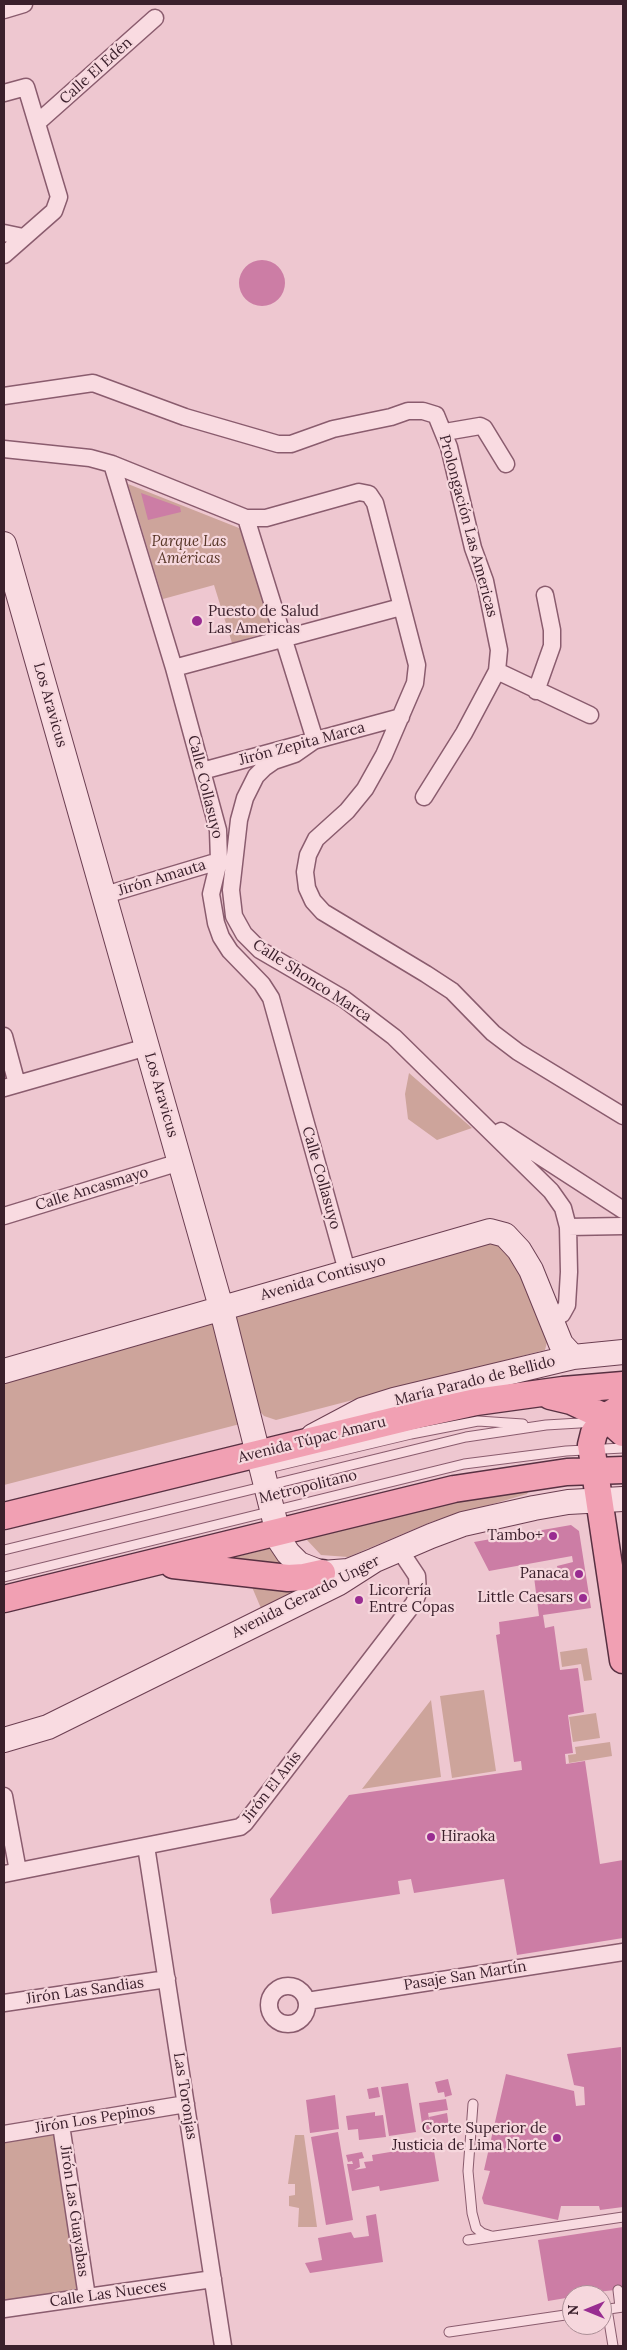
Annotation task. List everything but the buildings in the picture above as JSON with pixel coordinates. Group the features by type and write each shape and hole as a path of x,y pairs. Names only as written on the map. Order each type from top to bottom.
{"main road":[{"name":"Avenida Túpac Amaru","path":"4,1516 263,1470 305,1442 442,1409 535,1394 623,1385"},
{"path":"535,1394 571,1401 615,1420"},
{"path":"615,1420 594,1433 593,1460 611,1499 623,1660"},
{"path":"4,1599 147,1564 275,1522 508,1480 593,1460 623,1470"},
{"path":"147,1564 288,1578 322,1573"}],"street":[{"path":"4,10 24,4"},
{"name":"Calle El Edén","path":"37,123 155,18"},
{"path":"4,93 26,87 59,197 58,205 54,211 4,255"},
{"path":"4,233 23,237"},
{"name":"Prolongación Las Americas","path":"4,396 93,383 185,417 278,444 291,444 334,429 391,417 408,411 424,411 436,415 445,432 473,548 484,581 499,650 496,671 464,733 424,797"},
{"path":"445,432 480,426 484,428 506,464"},
{"path":"4,449 90,458 112,464 246,518 266,518 359,492 369,494 375,502 417,665 416,683 365,789 347,811 316,839 308,855 305,872 307,888 313,901 323,912 452,991 493,1033 518,1052 623,1116"},
{"name":"Calle Collasuyo","path":"112,464 174,668 218,830 219,861 211,894 216,923 221,937 230,951 262,984 271,998 347,1271"},
{"path":"246,518 315,740"},
{"name":"Los Aravicus","path":"4,544 8,574 105,895 222,1307 275,1522 288,1553 299,1564 322,1573 348,1571 375,1560"},
{"path":"536,691 552,646 552,630 545,595"},
{"path":"174,668 401,607"},
{"path":"496,671 590,715"},
{"name":"Jirón Zepita Marca","path":"202,771 401,717"},
{"name":"Calle Shonco Marca","path":"315,740 295,754 274,761 264,768 256,776 245,798 239,820 231,890 236,921 244,934 260,950 320,984 370,1017 418,1059 551,1191 563,1208 568,1227 568,1300 562,1314 552,1319"},
{"name":"Jirón Amauta","path":"105,895 219,861"},
{"path":"4,1036 11,1086 147,1047"},
{"path":"472,1112 623,1210"},
{"name":"Calle Ancasmayo","path":"4,1216 180,1162"},
{"path":"568,1227 623,1226"},
{"name":"Avenida Contisuyo","path":"4,1371 490,1231 505,1235 523,1257 552,1319 561,1344 573,1357"},
{"name":"María Parado de Bellido","path":"305,1442 346,1418 394,1400 573,1357 623,1352"},
{"name":"Avenida Gerardo Unger","path":"4,1740 48,1728 339,1583 375,1560 399,1549 463,1524 498,1515 568,1502 611,1499"},
{"name":"Jirón El Anís","path":"11,1873 240,1827 245,1823 414,1603 418,1593 417,1576 399,1549"},
{"path":"4,1796 11,1873"},
{"name":"Las Toronjas","path":"146,1846 223,2346"},
{"name":"Pasaje San Martín","path":"306,2001 623,1952"},
{"name":"Jirón Las Sandias","path":"4,2003 167,1979"},
{"name":"Jirón Los Pepinos","path":"4,2134 186,2104"},
{"name":"Jirón Las Guayabas","path":"61,2125 87,2297"},
{"name":"Calle Las Nueces","path":"4,2309 213,2279"}],"lane":[{"name":"Metropolitano","path":"263,1470 546,1425 615,1420"},
{"name":"Metropolitano","path":"4,1550 263,1470 411,1434 478,1421 546,1425"},
{"path":"593,1460 623,1448"},
{"name":"Metropolitano","path":"4,1577 275,1522"},
{"path":"473,2104 468,2183 476,2228 482,2233 491,2236"},
{"path":"468,2240 623,2217"},
{"path":"618,2290 622,2307"},
{"path":"449,2332 562,2315"}],"green space":[{"name":"Parque Las Américas","path":"128,484 244,530 275,630 232,643 214,585 163,599"},
{"path":"409,1073 472,1128 437,1140 408,1119 405,1094"},
{"path":"495,1235 519,1262 548,1338 545,1350 276,1420 264,1416 257,1408 230,1311"},
{"path":"214,1319 240,1424 4,1485 4,1380"},
{"path":"529,1490 527,1494 431,1522 348,1557 321,1555 307,1540 319,1535 469,1498"},
{"path":"277,1547 297,1571 214,1562"},
{"path":"249,1580 327,1581 263,1613"},
{"path":"587,1648 592,1680 584,1681 581,1664 562,1667 560,1652"},
{"path":"484,1690 496,1771 452,1778 440,1696"},
{"path":"431,1700 441,1777 362,1789"},
{"path":"596,1713 600,1738 573,1742 569,1717"},
{"path":"610,1742 612,1756 569,1763 568,1755 576,1754 575,1747"},
{"path":"56,2134 80,2291 4,2303 4,2142"},
{"path":"295,2135 304,2135 317,2227 298,2227 299,2208 289,2206 289,2196 295,2195 295,2184 288,2184"}],"place":[{"name":"Puesto de Salud Las Americas","path":"197,621"},
{"name":"Tambo+","path":"553,1536"},
{"name":"Panaca","path":"579,1574"},
{"name":"Little Caesars","path":"583,1598"},
{"name":"Licorería Entre Copas","path":"359,1600"},
{"name":"Hiraoka","path":"431,1837"},
{"name":"Corte Superior de Justicia de Lima Norte","path":"557,2138"}]}
